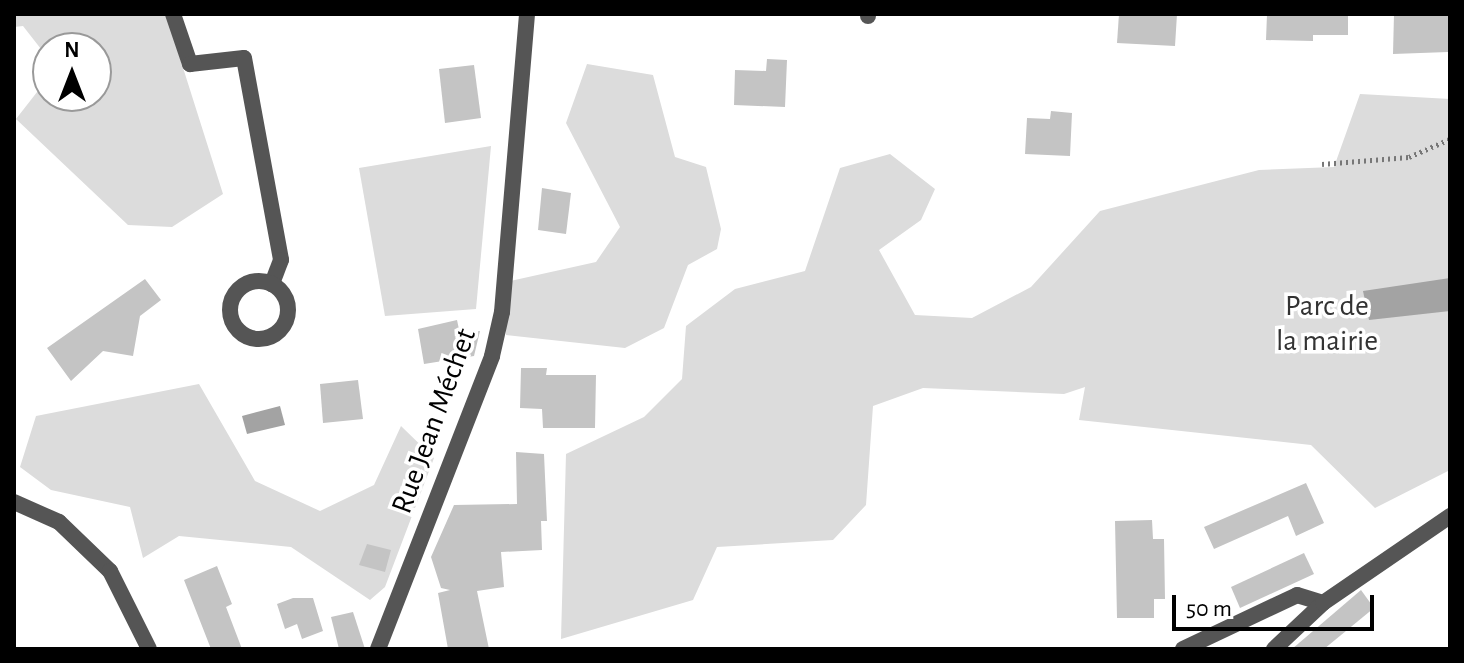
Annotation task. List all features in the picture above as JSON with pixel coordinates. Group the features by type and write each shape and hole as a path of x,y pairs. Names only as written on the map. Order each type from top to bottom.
{"street":[{"path":"173,14 190,64 244,58 281,260 272,284"},
{"name":"Rue Jean Méchet","path":"378,649 492,356 502,312 527,14"},
{"path":"14,502 59,522 110,571 149,649"},
{"path":"1274,649 1323,603 1450,516"},
{"path":"1183,649 1297,595 1323,603"}],"path":[{"path":"1322,164 1409,157 1450,139"}],"green space":[{"path":"14,14 166,14 223,194 172,227 128,225 16,119 32,98 32,112 112,112 112,32 32,32 32,38 23,26 14,27"},
{"path":"587,64 653,75 675,157 706,167 721,229 717,249 688,265 664,328 625,348 506,335 506,282 596,262 620,227 566,123"},
{"name":"Parc de la mairie","path":"1360,94 1450,99 1450,470 1375,508 1311,445 1079,420 1085,387 1064,394 923,388 873,406 866,505 833,540 717,547 693,600 561,639 566,454 644,417 682,379 686,326 735,289 805,271 840,168 890,154 935,189 921,220 879,250 915,315 972,318 1031,287 1100,211 1259,170 1334,167"},
{"path":"491,146 476,309 385,316 359,168"},
{"path":"199,384 255,481 320,511 374,485 401,426 434,458 385,587 370,600 291,547 179,536 143,558 130,507 51,490 20,467 36,416"}],"shaded area":[{"path":"1450,278 1450,311 1369,320 1363,291"},
{"path":"280,406 285,425 247,434 242,416"}],"building":[{"path":"1119,14 1177,14 1175,46 1117,43"},
{"path":"1267,14 1348,14 1348,35 1313,35 1313,41 1266,40"},
{"path":"1394,14 1449,14 1448,52 1393,54"},
{"path":"767,59 787,60 785,107 734,105 735,70 766,71"},
{"path":"474,65 481,118 445,123 439,69"},
{"path":"1051,111 1072,113 1070,156 1025,154 1027,118 1050,119"},
{"path":"542,188 571,193 566,234 538,230"},
{"path":"145,279 161,300 140,316 133,356 103,351 71,381 47,348"},
{"path":"457,320 460,334 480,331 474,356 424,364 418,329"},
{"path":"521,368 547,368 546,375 596,375 595,428 543,428 542,409 520,408"},
{"path":"358,380 363,419 323,423 320,384"},
{"path":"516,452 544,454 547,521 541,521 542,550 501,552 504,587 477,591 489,649 448,649 438,593 450,590 441,588 431,557 454,505 517,504"},
{"path":"1306,483 1324,523 1296,536 1288,516 1214,549 1204,527"},
{"path":"1152,520 1153,539 1164,539 1165,599 1154,599 1154,618 1117,618 1115,521"},
{"path":"367,544 391,550 385,572 359,565"},
{"path":"1304,553 1314,574 1240,608 1231,587"},
{"path":"217,566 232,604 226,607 242,649 211,649 184,580"},
{"path":"1361,590 1374,608 1324,649 1292,649"},
{"path":"293,598 313,598 323,631 302,639 297,624 285,629 277,604"},
{"path":"353,612 365,649 339,649 331,617"}]}
